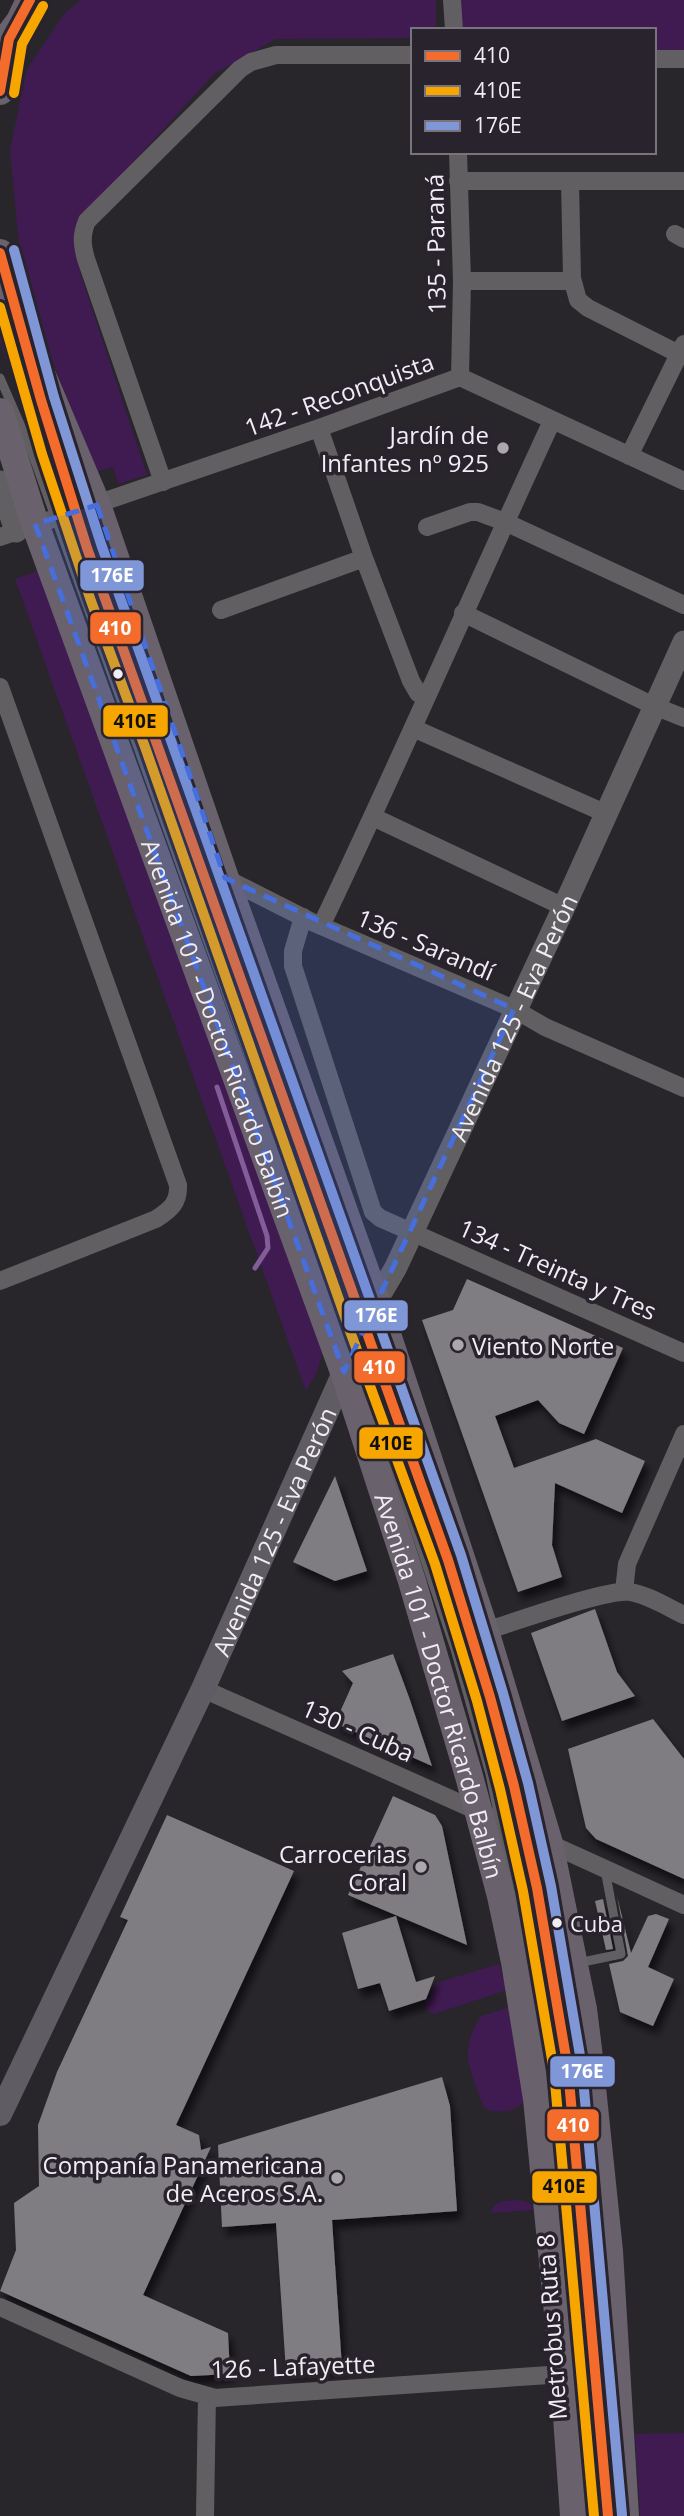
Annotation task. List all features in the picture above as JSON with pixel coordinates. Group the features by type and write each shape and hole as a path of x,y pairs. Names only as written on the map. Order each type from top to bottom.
{"main road":[{"path":"0,91 15,27 48,0"},
{"path":"0,253 19,321 225,878 376,1301 485,1631 537,1838 574,1964 585,2022 609,2251 625,2516"},
{"name":"Avenida 101 - Doctor Ricardo Balbín","path":"0,412 26,527 349,1361 412,1581 489,1815 536,2087 564,2374 574,2516"},
{"name":"Avenida 125 - Eva Perón","path":"0,2114 203,1689 376,1301"}],"street":[{"path":"452,0 454,28"},
{"path":"163,482 84,251 83,231 87,221 240,69 251,62 276,55 411,55"},
{"path":"656,60 684,60"},
{"name":"135 - Paraná","path":"458,154 460,377"},
{"path":"458,181 684,181"},
{"path":"570,181 572,278 578,300 588,308 682,349 629,456"},
{"path":"461,281 566,281 572,278"},
{"name":"142 - Reconquista","path":"26,527 163,482 460,377 684,481"},
{"path":"321,926 552,421"},
{"path":"319,428 364,558 411,681 418,693 426,698"},
{"path":"0,482 26,527"},
{"path":"427,527 470,512 478,512 684,605"},
{"path":"221,610 364,558"},
{"path":"463,613 684,718"},
{"name":"Avenida 125 - Eva Perón","path":"376,1301 395,1269 684,642"},
{"path":"0,687 179,1193 171,1209 156,1219 0,1281"},
{"path":"413,728 607,814"},
{"path":"373,817 564,907"},
{"name":"136 - Sarandí","path":"225,878 321,926 514,1009 545,1027 684,1088"},
{"name":"134 - Treinta y Tres","path":"303,917 293,951 293,965 373,1212 380,1218 684,1353"},
{"path":"624,1591 627,1564 684,1434"},
{"path":"485,1631 624,1591 684,1615"},
{"name":"130 - Cuba","path":"203,1689 489,1815 684,1905"},
{"name":"126 - Lafayette","path":"0,2307 180,2388 207,2396 233,2398 564,2374"},
{"path":"205,2516 207,2396"}],"lane":[{"path":"0,378 30,447 26,527"},
{"name":"Metrobus Ruta 8","path":"87,508 128,665 158,742 459,1596 537,1838 537,1888 568,2069 608,2516"},
{"name":"Metrobus Ruta 8","path":"489,1815 543,2031 555,2138 584,2516"},
{"path":"574,1964 621,1954 605,1868"},
{"path":"608,2516 609,2251"}],"highlighted area":[{"path":"97,505 225,878 514,1009 344,1372 35,524"}],"shaded area":[{"path":"81,0 436,0 436,28 411,28 411,38 276,39 215,73 78,222 77,253 81,276 147,475 118,484 113,467 96,472 30,303 20,255 10,151 26,71 64,14"},
{"path":"459,0 684,0 684,55 656,55 656,28 459,28"},
{"path":"0,304 57,472 46,475 0,342"},
{"path":"41,570 322,1353 318,1370 306,1391 15,579"},
{"path":"499,1964 507,1990 434,2014 428,2012 424,2002 429,1999 436,1983"},
{"path":"512,2009 524,2101 511,2110 494,2111 484,2108 471,2072 468,2051 481,2016"},
{"path":"521,2200 531,2204 533,2210 491,2213 493,2207 501,2201"},
{"path":"684,2433 684,2516 640,2516 635,2434"}],"building":[{"path":"467,1279 623,1348 584,1434 559,1423 538,1400 495,1416 514,1468 596,1439 645,1461 622,1513 555,1483 552,1545 562,1577 518,1592 422,1320 453,1310"},
{"path":"335,1476 367,1571 335,1581 293,1562"},
{"path":"595,1609 617,1672 635,1696 562,1721 531,1633"},
{"path":"393,1654 432,1766 335,1723 353,1683 342,1671"},
{"path":"653,1719 684,1759 684,1879 596,1839 586,1828 568,1749"},
{"path":"393,1796 435,1815 442,1826 467,1945 348,1895"},
{"path":"167,1815 294,1871 176,2125 199,2135 201,2150 211,2147 143,2295 228,2333 230,2374 191,2376 0,2291 16,2250 14,2203 39,2186 38,2125 57,2072 128,1920 120,1917"},
{"path":"617,1896 631,1953 648,1916 656,1914 669,1919 648,1967 674,1979 653,2026 620,2012 609,1964 623,1961 628,1956"},
{"path":"603,1899 613,1949 606,1950 595,1901"},
{"path":"396,1916 416,1982 435,1976 426,1999 389,2011 380,1983 358,1989 342,1933"},
{"name":"Companía Panamericana de Aceros S.A.","path":"442,2077 450,2106 457,2211 332,2220 342,2367 286,2371 276,2223 222,2227 218,2145"}],"waterway":[{"path":"217,1087 267,1236 268,1248 255,1268"}],"transit line":[{"name":"410","path":"0,91 9,39 30,0"},
{"name":"410E","path":"14,93 22,44 43,6"},
{"name":"176E","path":"14,250 54,397 101,544 461,1555 528,1783 551,1886 582,2067 622,2515"},
{"name":"410","path":"0,253 41,400 87,548 448,1560 514,1786 537,1888 568,2069 608,2516"},
{"name":"410E","path":"0,307 42,454 91,601 435,1564 477,1701 523,1891 554,2071 594,2516"}],"place":[{"name":"Jardín de Infantes nº 925","path":"503,448"},
{"name":"Viento Norte","path":"458,1345"},
{"name":"Carrocerias Coral","path":"421,1867"},
{"name":"Cuba","path":"557,1923"},
{"name":"Companía Panamericana de Aceros S.A.","path":"337,2178"}]}
